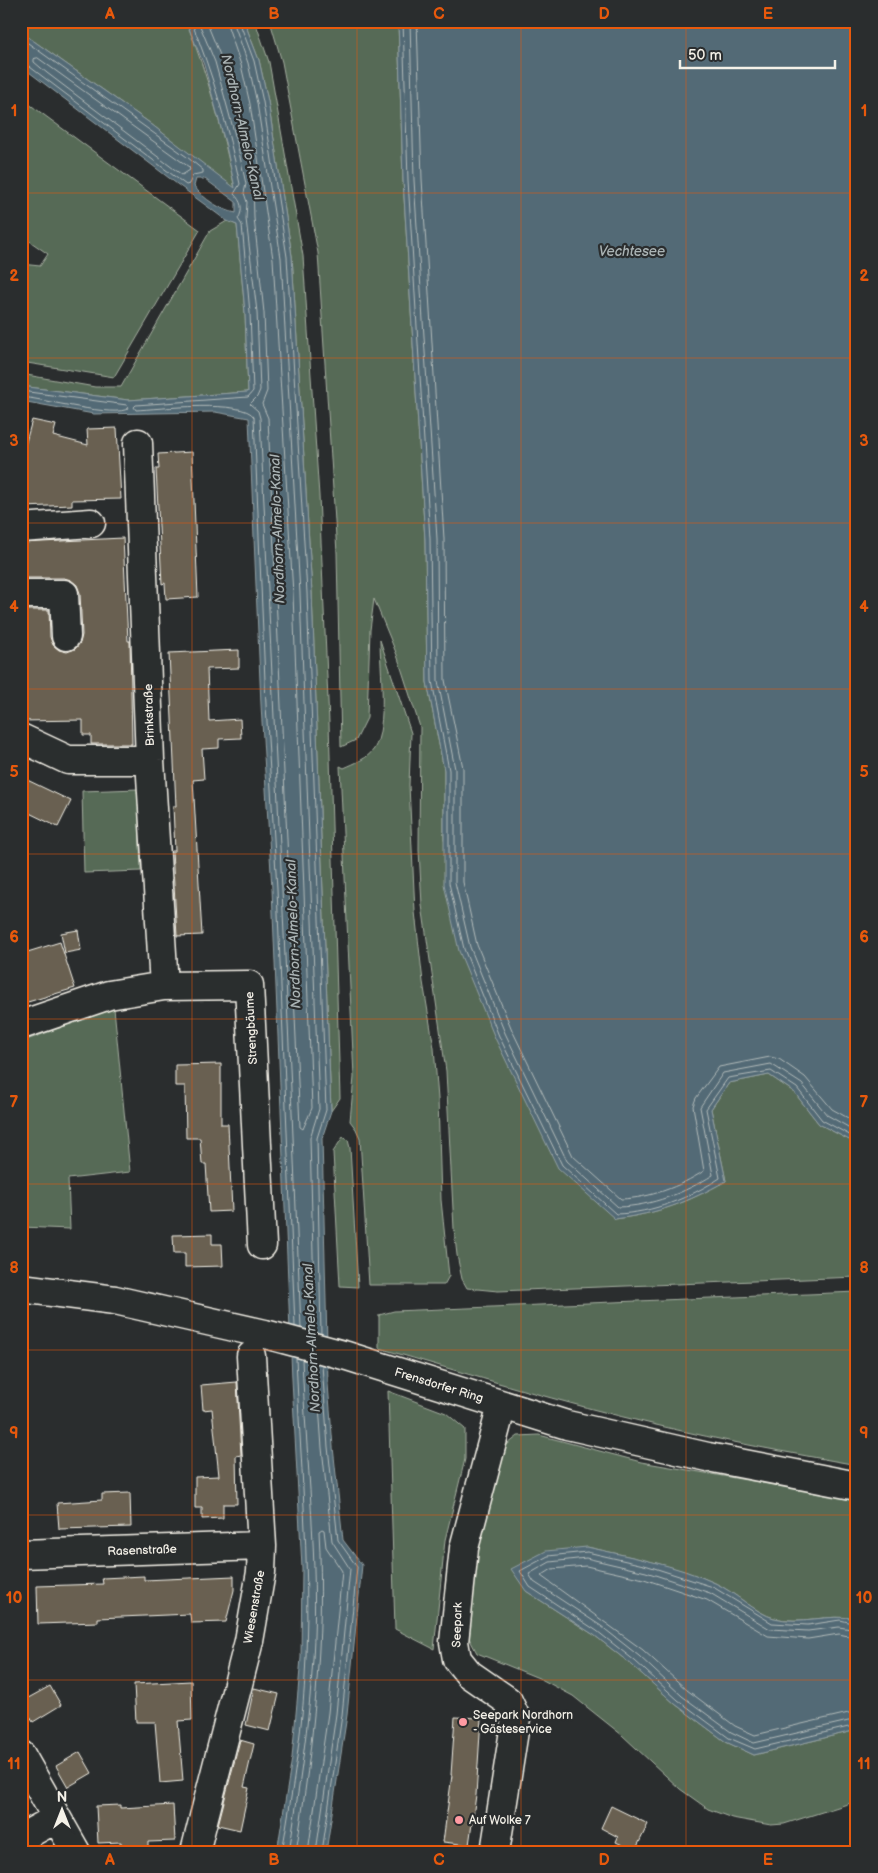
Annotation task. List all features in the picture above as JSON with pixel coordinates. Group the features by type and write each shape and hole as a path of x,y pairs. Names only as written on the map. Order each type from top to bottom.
{"street":[{"name":"Brinkstraße","path":"138,443 150,760 164,986"},
{"path":"21,528 90,523"},
{"path":"21,594 64,594 66,636"},
{"path":"21,738 68,760 150,760"},
{"name":"Strengbäume","path":"21,1025 109,995 164,986 249,985 262,1245"},
{"name":"Frensdorfer Ring","path":"21,1288 115,1300 258,1345 347,1356 567,1425 690,1453 857,1486"},
{"name":"Wiesenstraße","path":"195,1852 248,1641 261,1572 258,1345"},
{"name":"Seepark","path":"495,1852 516,1718 508,1701 469,1674 457,1659 454,1642 464,1548 502,1405"},
{"name":"Rasenstraße","path":"21,1554 262,1546"},
{"path":"21,1755 76,1852"},
{"path":"21,1838 57,1818"}],"green space":[{"path":"21,21 186,21 214,104 235,189 147,121 21,32"},
{"path":"244,21 255,21 269,62 303,256 319,496 329,723 340,1098 331,1111 312,593 292,256 268,101 259,60"},
{"path":"270,21 398,21 403,180 425,540 427,682 444,770 444,839 615,1219 646,1214 672,1206 726,1181 711,1109 729,1083 769,1075 794,1092 819,1124 857,1144 857,1277 498,1291 467,1288 462,1279 454,1229 446,1071 422,905 419,850 420,727 397,655 374,599 370,630 367,718 356,740 341,747 337,553 318,253 282,62"},
{"path":"21,98 200,230 114,377 21,362 21,264 40,266 48,254 21,235"},
{"path":"227,221 237,225 245,313 248,392 128,400 21,386 21,374 95,387 121,387 210,231"},
{"path":"380,640 411,733 409,785 415,912 423,982 434,1048 438,1099 441,1200 449,1276 444,1285 369,1285 360,1138 350,1121 354,1077 340,766 344,768 364,758 374,749 378,739 382,712"},
{"path":"138,789 141,871 84,873 82,791"},
{"path":"114,1008 130,1172 68,1179 70,1229 21,1227 21,1042"},
{"path":"343,1137 348,1140 350,1148 358,1287 340,1286 333,1152"},
{"path":"857,1292 857,1465 681,1431 586,1407 379,1348 379,1315 394,1311"},
{"path":"388,1391 446,1413 465,1429 465,1459 445,1540 434,1649 395,1629"},
{"path":"539,1435 641,1462 857,1499 857,1619 836,1617 784,1620 774,1618 767,1616 722,1587 701,1577 652,1562 587,1547 526,1591 594,1635 632,1665 675,1704 726,1742 754,1755 857,1730 857,1801 784,1824 771,1825 732,1818 708,1809 680,1789 622,1735 573,1696 541,1679 477,1653 463,1627 471,1564 498,1452 518,1436"}],"water":[{"name":"Nordhorn-Almelo-Kanal","path":"186,21 244,21 259,60 268,101 292,256 312,593 331,1111 322,1138 328,1384 343,1540 362,1565 347,1715 326,1852 277,1852 292,1758 301,1658 302,1568 249,418 215,412 94,414 21,401 21,386 128,400 248,392 245,313 237,225 227,221 21,66 21,32 147,121 235,188 226,146 204,65","holes":["196,179 205,179 236,202 236,213 213,203 198,191 194,186"]},
{"name":"Vechtesee","path":"398,21 857,21 857,1144 819,1124 794,1092 769,1075 729,1083 711,1109 726,1181 685,1201 646,1214 615,1219 558,1168 495,1038 459,951 444,884 444,770 427,682 425,540 403,180"},
{"path":"587,1547 685,1571 715,1583 760,1612 774,1618 784,1620 836,1617 857,1619 857,1730 754,1755 726,1742 675,1704 632,1665 594,1635 526,1591 511,1569 546,1551"}],"building":[{"path":"32,420 56,425 53,436 88,445 87,429 117,428 121,499 72,500 72,505 24,507 23,453"},
{"path":"192,452 198,597 166,599 165,583 162,584 156,469 159,469 158,454"},
{"path":"123,538 128,641 130,641 132,744 91,744 91,735 83,735 83,720 21,721 21,682 24,682 23,610 49,610 50,637 53,645 59,650 67,652 75,649 80,643 82,635 80,593 77,585 71,580 64,578 23,578 21,543"},
{"path":"239,650 239,668 207,669 209,721 240,719 241,738 219,739 219,748 202,749 204,779 193,780 202,935 177,936 172,851 175,851 173,806 176,806 169,653"},
{"path":"21,777 71,801 58,827 21,809"},
{"path":"78,930 81,950 65,953 61,933"},
{"path":"60,942 75,988 21,1004 21,954"},
{"path":"221,1064 221,1124 228,1124 232,1211 209,1212 206,1164 202,1164 200,1138 186,1138 185,1086 175,1086 175,1065"},
{"path":"212,1234 212,1244 222,1244 223,1266 185,1267 185,1253 174,1253 173,1235"},
{"path":"237,1382 241,1455 236,1456 237,1504 223,1504 223,1518 202,1519 202,1508 195,1508 195,1477 219,1476 212,1409 203,1410 201,1385"},
{"path":"130,1493 131,1527 59,1529 57,1503 102,1500 102,1494"},
{"path":"144,1576 144,1580 234,1576 234,1590 226,1622 191,1623 190,1614 98,1618 98,1622 38,1624 37,1586 103,1584 102,1578"},
{"path":"191,1681 192,1720 178,1721 183,1781 160,1783 155,1722 136,1722 134,1684"},
{"path":"50,1686 61,1705 33,1722 21,1702"},
{"path":"254,1688 279,1694 270,1731 246,1725"},
{"path":"455,1717 481,1718 476,1795 469,1845 443,1842 452,1775"},
{"path":"240,1740 254,1744 244,1787 249,1788 240,1830 218,1825"},
{"path":"80,1752 92,1773 68,1787 56,1766"},
{"path":"121,1805 121,1808 173,1805 175,1841 148,1842 148,1852 122,1852 121,1842 98,1843 96,1806"},
{"path":"611,1806 648,1824 635,1851 616,1842 618,1837 601,1828"}],"place":[{"name":"Seepark Nordhorn - Gästeservice","path":"463,1722"},
{"name":"Auf Wolke 7","path":"459,1820"}]}
